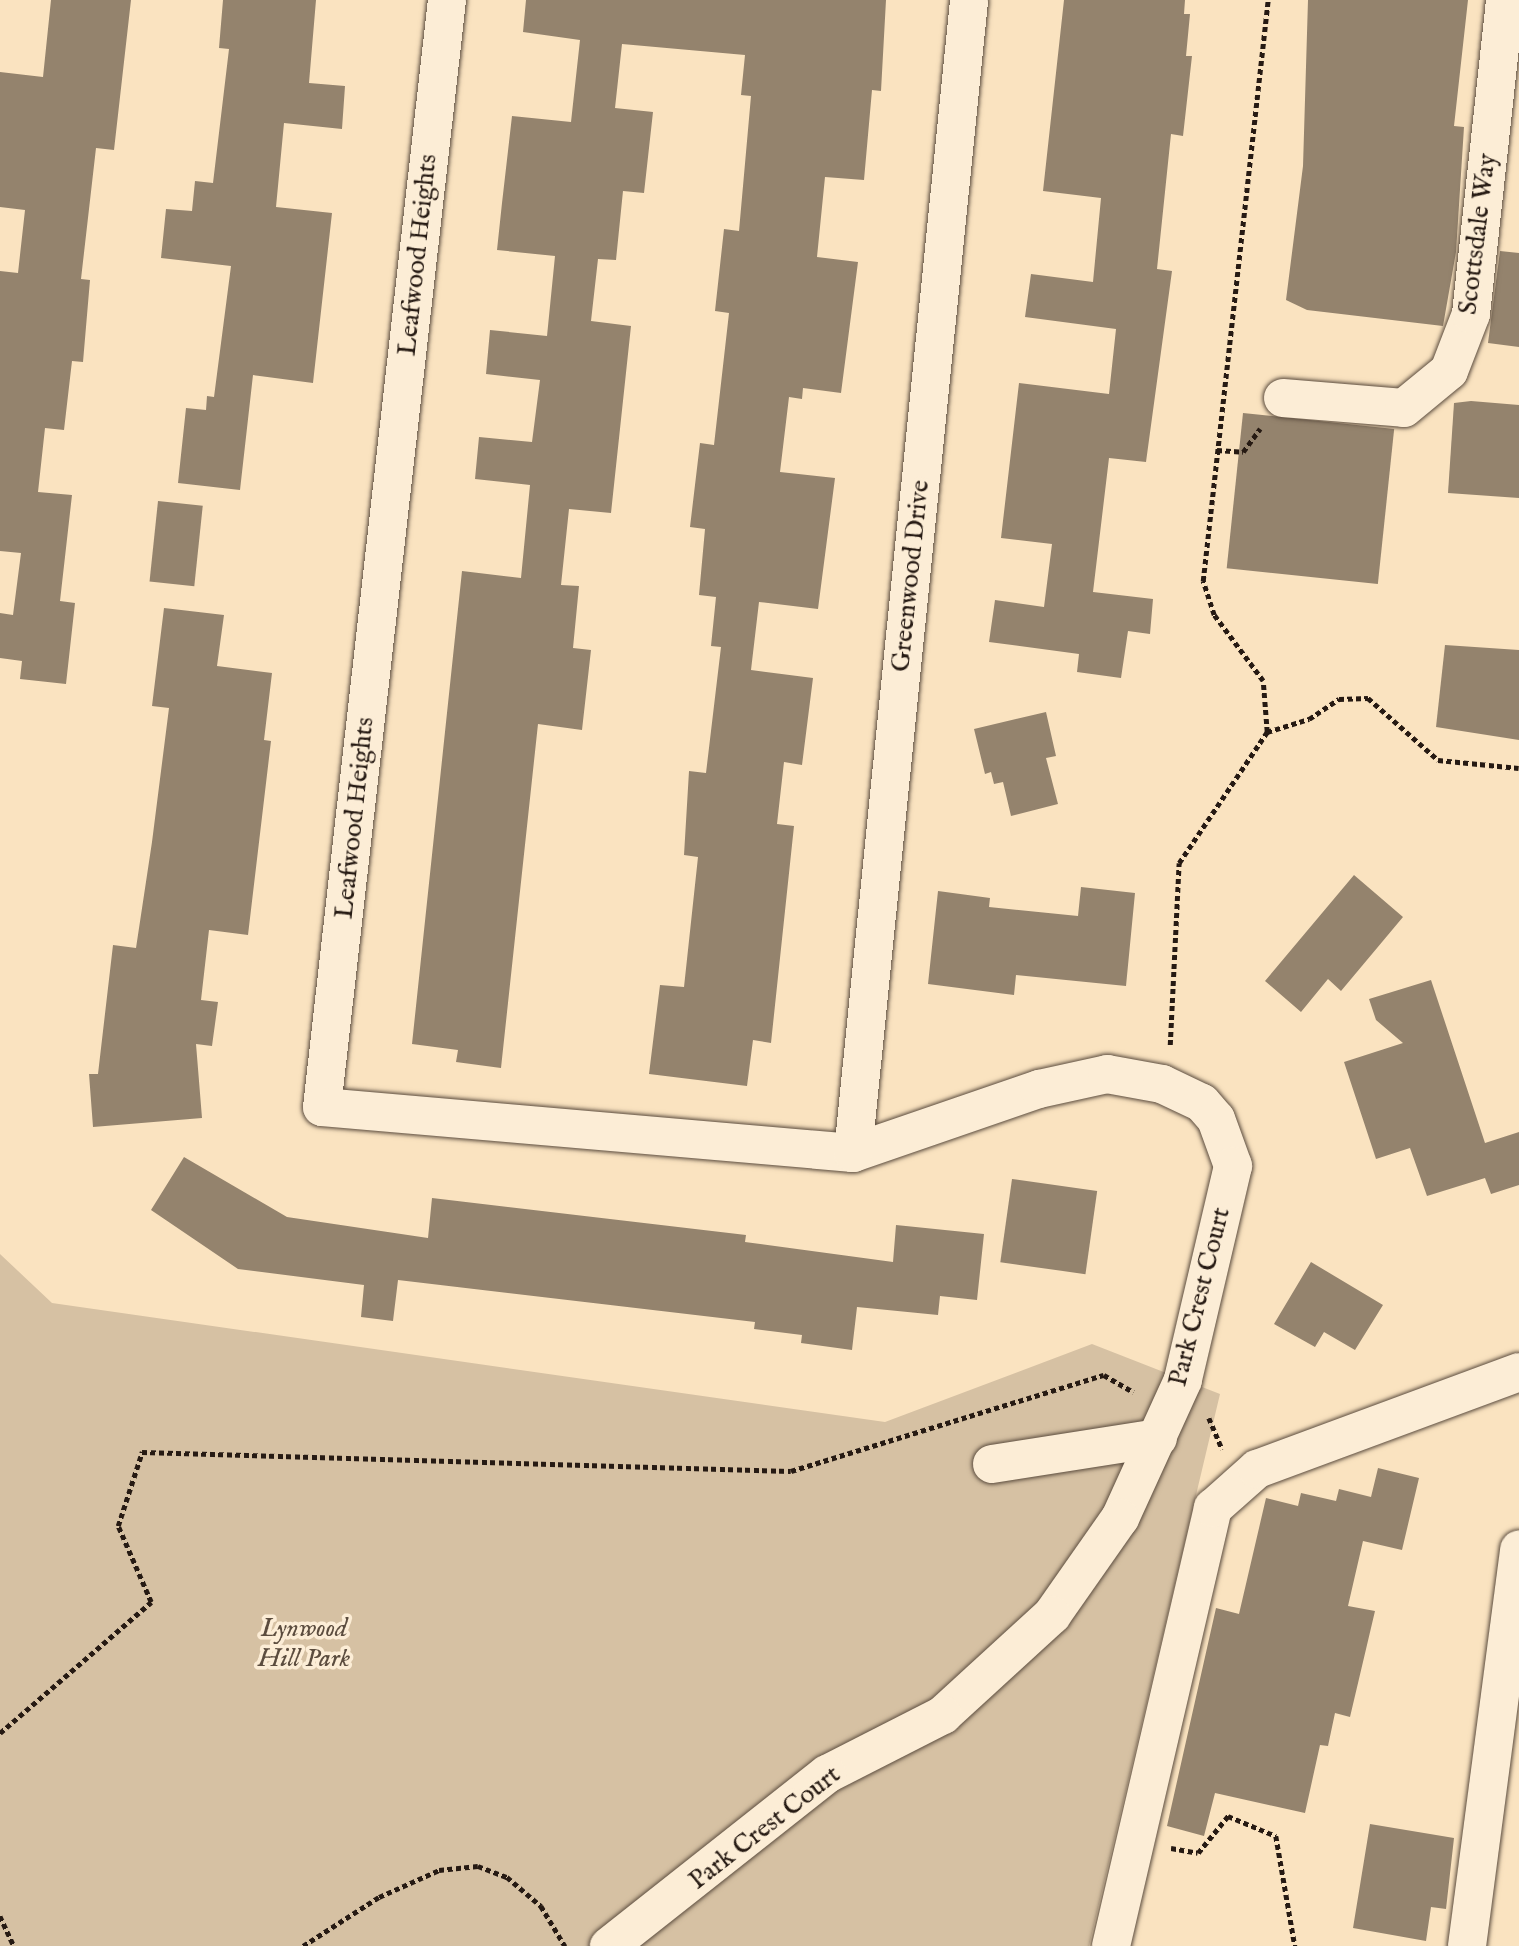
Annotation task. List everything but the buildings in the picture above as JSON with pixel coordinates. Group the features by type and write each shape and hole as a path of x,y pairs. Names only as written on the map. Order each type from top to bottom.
{"street":[{"name":"Leafwood Heights","path":"447,0 322,1108 853,1153"},
{"name":"Greenwood Drive","path":"853,1153 970,0"},
{"name":"Scottsdale Way","path":"1283,398 1404,408 1449,371 1471,314 1505,0"},
{"name":"Park Crest Court","path":"609,1946 827,1774 943,1714 1052,1615 1120,1518 1170,1410 1233,1166 1216,1118 1202,1104 1162,1084 1094,1077 853,1153"},
{"path":"1111,1946 1213,1508 1257,1469 1519,1372"},
{"path":"992,1464 1170,1410"},
{"path":"1467,1946 1519,1549"}],"path":[{"path":"1162,1084 1171,1040 1179,863 1267,732 1263,681 1214,615 1203,582 1268,0"},
{"path":"1217,450 1243,452 1283,398"},
{"path":"1267,732 1309,719 1339,699 1368,698 1438,760 1519,768"},
{"path":"0,1733 151,1602 118,1526 142,1452 791,1471 1104,1375 1170,1410 1206,1411 1224,1452 1257,1469"},
{"path":"1135,1841 1198,1853 1228,1816 1276,1836 1295,1946"},
{"path":"303,1946 379,1897 439,1870 478,1866 507,1877 541,1906 565,1946"},
{"path":"0,1916 14,1946"}],"green space":[{"name":"Lynwood Hill Park","path":"0,1254 52,1303 885,1422 1092,1344 1220,1394 1089,1946 0,1946"}]}
